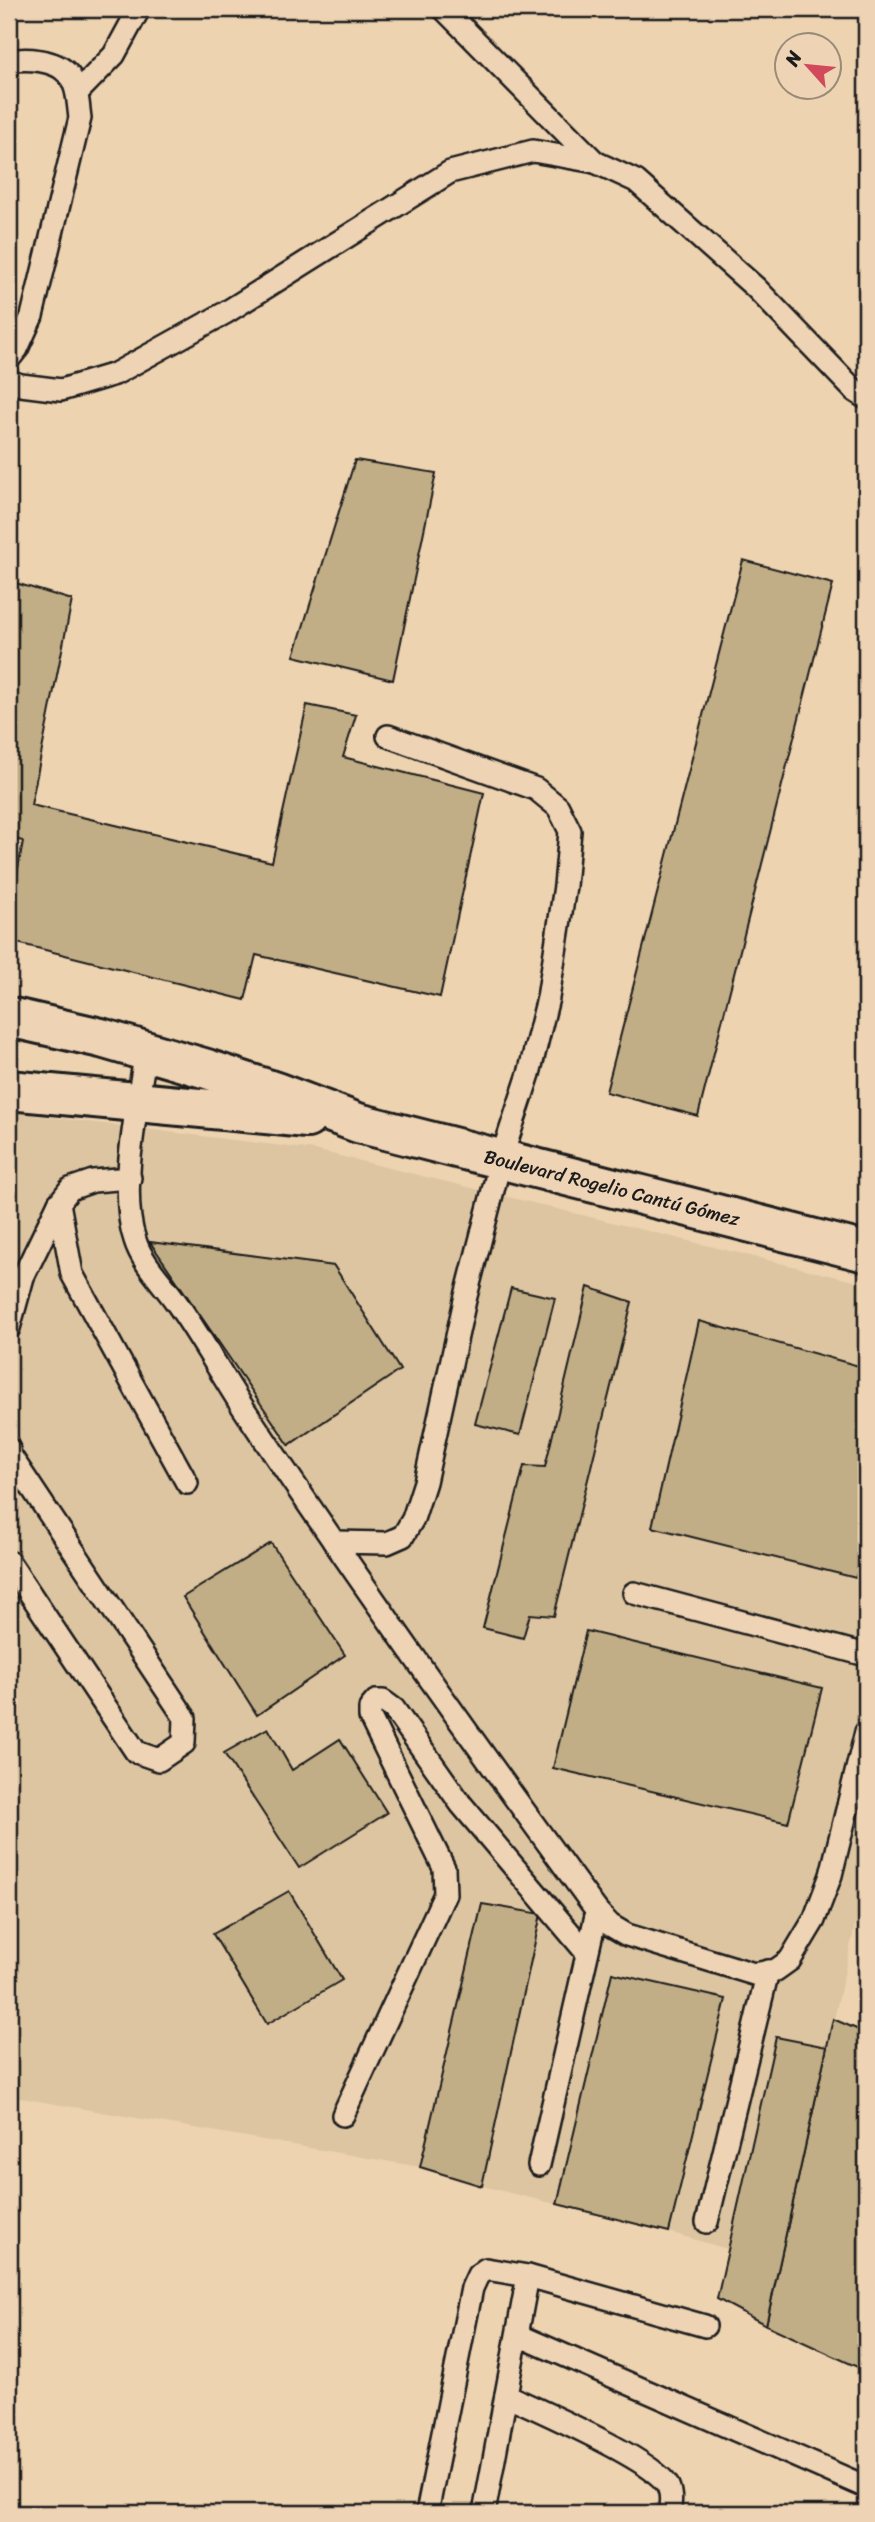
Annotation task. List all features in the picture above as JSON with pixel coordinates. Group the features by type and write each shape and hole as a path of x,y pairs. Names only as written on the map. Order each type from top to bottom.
{"street":[{"name":"Boulevard Rogelio Cantú Gómez","path":"9,1017 146,1051 276,1092 358,1123 866,1252"},
{"name":"Boulevard Rogelio Cantú Gómez","path":"9,1090 358,1123"}],"lane":[{"path":"77,93 114,55 139,9"},
{"path":"444,9 595,162"},
{"path":"9,61 23,59 54,65 68,74 77,93 80,118 32,316 17,349 9,359"},
{"path":"9,381 61,390 115,374 225,313 450,172 533,151 595,162 636,181 756,288 855,391 866,398"},
{"path":"334,1542 387,1542 403,1536 414,1519 425,1482 462,1313 548,998 565,886 570,831 558,807 536,789 388,736"},
{"path":"146,1051 130,1178 134,1240 145,1261 177,1304 334,1542 467,1734 610,1926 627,1936 754,1974 776,1970 790,1960 814,1920 831,1875 866,1732"},
{"path":"9,1328 23,1277 59,1203 70,1189 93,1181 130,1178"},
{"path":"59,1203 72,1275 187,1483"},
{"path":"9,1449 10,1455 185,1718 184,1743 159,1760 136,1752 9,1562"},
{"path":"634,1593 866,1655"},
{"path":"343,2115 445,1894 444,1868 370,1717 370,1708 376,1701 383,1701 394,1709 461,1804 586,1952"},
{"path":"539,2165 597,1911"},
{"path":"707,2222 768,1971"},
{"path":"427,2513 472,2288 478,2275 486,2269 528,2276 705,2326"},
{"path":"484,2513 528,2276"},
{"path":"518,2335 866,2487"},
{"path":"506,2395 594,2436 658,2474 668,2487 671,2501 669,2513"}],"shaded area":[{"path":"16,1113 315,1150 866,1284 866,1876 766,2325 717,2299 727,2249 482,2186 420,2167 9,2096 9,1141"}],"building":[{"path":"355,460 436,473 393,680 294,656"},
{"path":"743,560 833,584 698,1116 606,1092"},
{"path":"9,581 72,600 31,805 272,862 307,705 356,715 343,757 484,793 440,997 256,955 245,1000 9,941 9,919 23,841 9,838"},
{"path":"150,1242 334,1266 400,1370 289,1445"},
{"path":"588,1287 632,1302 554,1616 530,1614 523,1638 483,1628 524,1466 545,1467"},
{"path":"511,1288 555,1298 520,1435 475,1424"},
{"path":"699,1321 866,1368 866,1523 856,1578 652,1527"},
{"path":"271,1543 345,1655 257,1715 183,1597"},
{"path":"586,1631 822,1688 788,1823 553,1768"},
{"path":"268,1728 292,1770 340,1739 387,1813 299,1868 224,1753"},
{"path":"289,1891 342,1980 267,2024 213,1934"},
{"path":"482,1904 541,1914 482,2186 420,2167"},
{"path":"612,1973 726,1999 669,2232 557,2204"},
{"path":"833,2019 866,2033 866,2371 766,2325"},
{"path":"776,2037 827,2047 766,2325 717,2299"}]}
